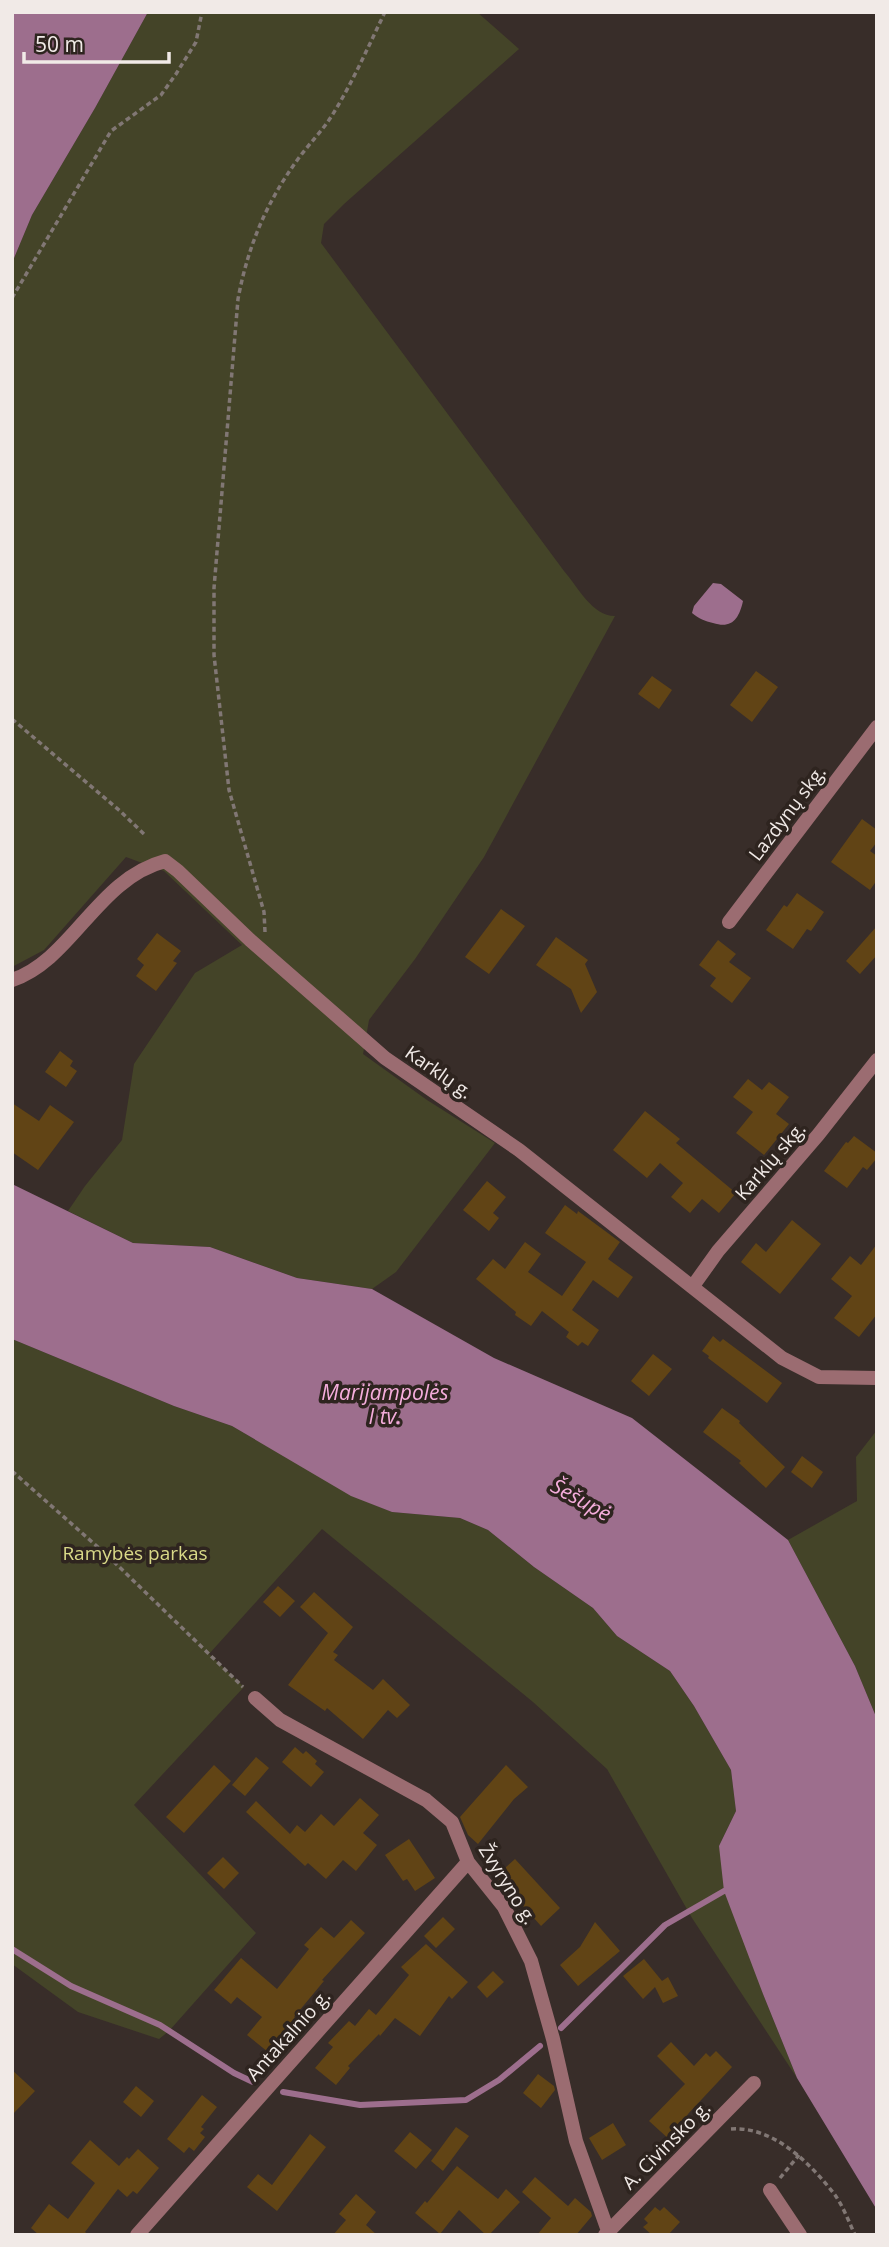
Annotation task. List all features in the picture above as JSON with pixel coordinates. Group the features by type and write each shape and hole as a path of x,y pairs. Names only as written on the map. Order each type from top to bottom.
{"street":[{"name":"Lazdynų skg.","path":"729,922 877,727"},
{"name":"Karklų g.","path":"12,980 20,978 49,957 124,880 149,865 165,861 385,1058 519,1150 782,1358 819,1377 877,1378"},
{"name":"Karklų skg.","path":"693,1286 718,1251 818,1135 877,1060"},
{"name":"Žvyryno g.","path":"255,1698 280,1720 426,1800 452,1822 468,1862 504,1907 531,1961 553,2039 576,2141 607,2233"},
{"name":"Antakalnio g.","path":"136,2235 468,1862"},
{"name":"A. Civinsko g.","path":"607,2233 754,2083"},
{"path":"769,2190 800,2235"}],"path":[{"path":"12,298 111,131 161,95 176,74 196,43 202,12"},
{"path":"257,946 265,933 264,912 229,790 213,630 214,588 238,299 245,261 258,227 298,159 336,109 385,12"},
{"path":"12,719 144,834"},
{"path":"12,1471 109,1557 255,1698"},
{"path":"707,2132 736,2129 767,2136 799,2155 836,2197 855,2235"},
{"path":"769,2190 799,2155"}],"green space":[{"path":"148,12 477,12 519,49 344,204 324,224 321,243 580,592 599,611 615,616 484,857 415,959 369,1020 363,1054 427,1100 495,1143 396,1272 372,1289 297,1278 210,1247 133,1243 68,1211 122,1140 134,1064 195,973 242,945 164,871 126,857 44,950 12,967 12,263 32,215"},
{"name":"Ramybės parkas","path":"12,1339 174,1406 232,1426 351,1495 392,1512 460,1518 488,1530 534,1567 593,1608 617,1636 670,1671 731,1770 736,1811 719,1846 763,1994 797,2078 692,1918 607,1769 533,1702 322,1529 209,1654 244,1687 134,1805 256,1933 159,2039 78,2012 12,1964"},
{"path":"877,1430 877,1719 855,1666 788,1540 857,1501 856,1457"}],"water":[{"path":"12,12 148,12 32,215 12,263"},
{"path":"713,583 721,584 743,601 734,621 725,625 710,622 692,613 694,606"},
{"name":"Marijampolės I tv.","path":"12,1184 133,1243 210,1247 297,1278 372,1289 494,1358 632,1418 788,1540 855,1666 877,1719 877,2210 797,2078 763,1994 724,1891 719,1846 736,1811 731,1770 670,1671 617,1636 593,1608 534,1567 488,1530 460,1518 392,1512 351,1496 232,1426 174,1406 12,1339"}],"building":[{"path":"756,671 778,687 752,722 730,705"},
{"path":"652,676 672,690 659,709 638,694"},
{"path":"862,819 877,830 877,842 870,851 877,856 877,880 870,890 831,862"},
{"path":"797,893 824,912 811,931 807,929 793,949 766,930 784,905 787,907"},
{"path":"501,909 525,926 489,974 465,957"},
{"path":"877,926 877,955 860,974 846,961"},
{"path":"157,933 181,951 173,961 177,963 156,991 136,976 144,965 137,959"},
{"path":"556,937 588,960 585,964 597,992 581,1013 571,989 536,965"},
{"path":"718,940 736,954 729,962 751,978 732,1003 710,986 716,978 699,965"},
{"path":"60,1051 73,1061 70,1066 77,1071 66,1087 45,1072"},
{"path":"748,1079 762,1090 769,1082 789,1097 776,1114 789,1124 764,1155 736,1133 753,1112 733,1097"},
{"path":"12,1103 39,1121 50,1105 74,1122 38,1170 12,1152"},
{"path":"645,1111 680,1139 676,1143 736,1193 719,1213 702,1199 690,1213 671,1197 683,1183 660,1163 647,1178 613,1150"},
{"path":"854,1136 877,1153 877,1158 867,1170 863,1167 847,1188 824,1171 846,1142"},
{"path":"487,1181 506,1197 493,1213 499,1218 489,1231 463,1210"},
{"path":"565,1205 577,1214 578,1211 620,1242 608,1259 633,1277 618,1298 593,1280 572,1310 599,1330 588,1346 582,1342 578,1346 566,1337 569,1332 542,1311 531,1326 476,1279 493,1259 505,1269 525,1242 541,1254 528,1272 562,1296 586,1262 545,1233"},
{"path":"792,1220 821,1244 780,1294 741,1262 756,1243 766,1252"},
{"path":"877,1244 877,1314 859,1337 834,1318 852,1296 831,1279 850,1256 861,1265"},
{"path":"713,1336 720,1342 723,1339 782,1383 767,1403 702,1351"},
{"path":"653,1354 672,1369 649,1396 631,1381"},
{"path":"722,1408 740,1421 739,1423 785,1467 766,1488 739,1463 741,1461 703,1432"},
{"path":"802,1456 823,1472 812,1488 791,1472"},
{"path":"278,1586 295,1601 280,1617 263,1602"},
{"path":"314,1592 353,1627 333,1652 338,1655 334,1660 373,1690 383,1679 410,1705 397,1718 388,1710 363,1739 327,1708 325,1711 288,1685 328,1633 300,1607"},
{"path":"295,1747 303,1754 306,1751 324,1772 311,1787 282,1762"},
{"path":"256,1757 269,1768 245,1796 232,1785"},
{"path":"214,1765 231,1781 184,1833 166,1817"},
{"path":"506,1765 528,1787 514,1799 478,1844 468,1835 460,1817"},
{"path":"360,1798 379,1815 363,1833 377,1845 356,1871 343,1860 326,1879 308,1863 305,1866 246,1812 256,1801 290,1834 297,1825 305,1832 321,1814 334,1826"},
{"path":"409,1839 435,1878 415,1891 407,1879 403,1881 385,1855"},
{"path":"223,1857 239,1873 224,1889 207,1873"},
{"path":"515,1859 560,1908 541,1926 496,1876"},
{"path":"443,1917 455,1929 436,1948 424,1936"},
{"path":"351,1920 365,1933 322,1980 324,1981 294,2017 300,2022 290,2034 286,2031 268,2052 247,2035 262,2017 237,1997 231,2004 214,1990 241,1958 277,1989 309,1949 304,1945 321,1927 334,1938"},
{"path":"595,1922 620,1951 578,1986 560,1965 580,1947"},
{"path":"426,1944 468,1982 452,1999 449,1996 420,2036 395,2018 348,2066 350,2068 336,2085 315,2068 333,2047 328,2043 349,2021 355,2026 369,2009 376,2015 409,1975 401,1967"},
{"path":"644,1959 662,1981 668,1977 678,1996 663,2003 655,1987 643,1999 623,1976"},
{"path":"493,1971 504,1982 487,1998 477,1987"},
{"path":"671,2042 694,2066 706,2053 710,2057 716,2051 732,2067 688,2114 684,2121 687,2124 671,2141 649,2121 685,2084 657,2056"},
{"path":"12,2070 35,2091 12,2115"},
{"path":"538,2074 554,2086 555,2090 541,2108 523,2093"},
{"path":"136,2086 154,2101 141,2117 123,2102"},
{"path":"202,2095 217,2107 201,2127 204,2129 200,2133 205,2137 194,2151 189,2147 184,2153 167,2139"},
{"path":"613,2123 626,2145 602,2160 589,2138"},
{"path":"456,2127 469,2136 443,2171 431,2161"},
{"path":"410,2132 432,2150 416,2169 394,2151"},
{"path":"310,2134 326,2147 277,2211 247,2187 258,2174 272,2185"},
{"path":"90,2140 119,2166 138,2149 159,2168 137,2194 133,2191 127,2197 118,2189 85,2232 89,2235 39,2235 31,2228 49,2204 68,2219 95,2183 71,2163"},
{"path":"457,2166 498,2199 506,2189 520,2202 489,2235 459,2210 440,2234 415,2213 425,2201 427,2203"},
{"path":"535,2177 568,2206 575,2198 591,2212 592,2216 576,2235 537,2235 551,2218 522,2192"},
{"path":"356,2194 376,2212 366,2225 377,2235 333,2235 346,2220 339,2214"},
{"path":"655,2207 660,2211 664,2207 680,2222 668,2235 652,2235 643,2227 648,2223 644,2219"}],"waterway":[{"path":"561,2028 665,1925 724,1891"},
{"path":"12,1949 71,1986 160,2025 234,2073 253,2082"},
{"path":"283,2092 360,2105 466,2100 499,2080 540,2046"}],"water label":[{"name":"Šešupė","path":"581,1500"}]}
